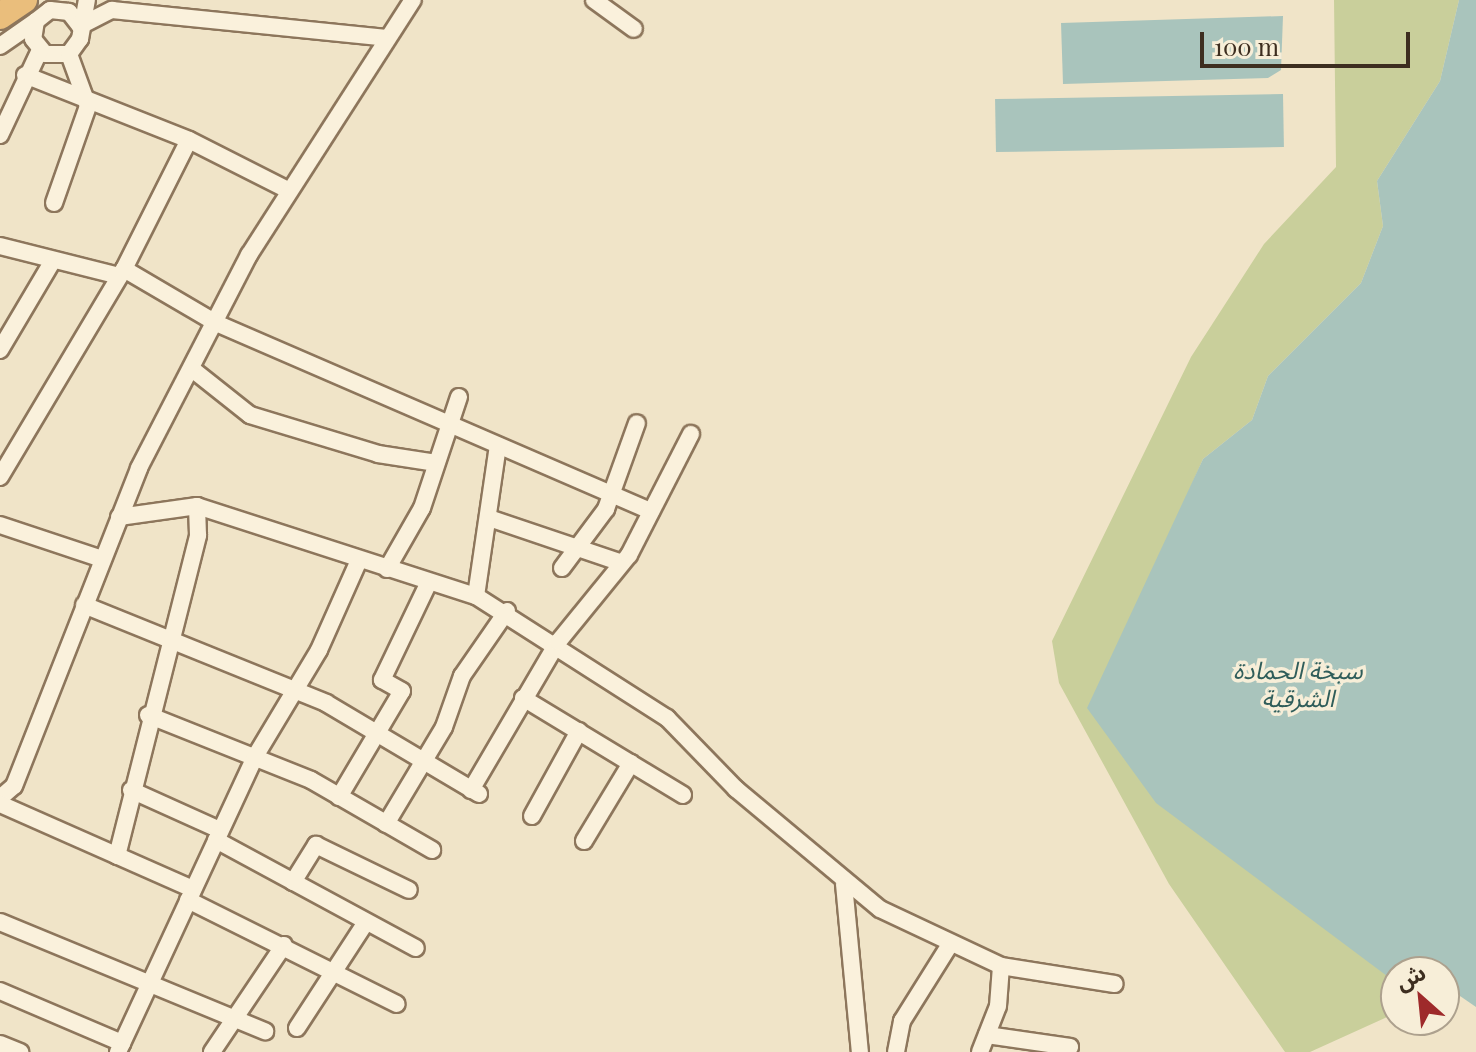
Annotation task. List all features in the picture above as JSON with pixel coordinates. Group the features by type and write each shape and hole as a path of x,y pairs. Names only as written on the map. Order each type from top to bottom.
{"highway":[{"path":"0,16 30,10"}],"street":[{"path":"54,203 88,106 69,54 87,0"},
{"path":"397,1004 336,968 284,945 117,856 0,801 14,786 119,517 192,369 288,190 413,0"},
{"path":"594,0 634,29"},
{"path":"0,47 30,10 64,4 80,26"},
{"path":"0,135 38,48 30,10"},
{"path":"80,26 112,10 387,38"},
{"path":"0,47 38,48 69,54"},
{"path":"25,75 88,106 189,140 288,190"},
{"path":"0,477 121,272 189,140"},
{"path":"0,246 52,262 121,272 216,323 651,511"},
{"path":"0,350 52,262"},
{"path":"192,369 250,415 378,454 436,463"},
{"path":"387,569 422,508 447,423 459,397"},
{"path":"562,568 613,495 637,423"},
{"path":"84,605 172,636 296,690 475,792 523,698 558,642 622,563 691,434"},
{"path":"476,596 492,519 498,446"},
{"path":"119,517 197,506 476,596 558,642 667,718 844,884 951,943 1001,966 1115,984"},
{"path":"117,856 148,715 198,535 197,506"},
{"path":"492,519 622,563"},
{"path":"0,525 102,559"},
{"path":"0,991 120,1048 256,755 296,690 359,560"},
{"path":"339,797 402,691 382,680 429,582"},
{"path":"386,824 423,761 462,676 507,611"},
{"path":"523,698 683,795"},
{"path":"148,715 256,755 339,797 432,850"},
{"path":"532,816 579,731"},
{"path":"584,841 631,763"},
{"path":"131,790 218,835 293,882 416,948"},
{"path":"293,882 316,845 409,890"},
{"path":"844,884 860,1052"},
{"path":"0,922 265,1031"},
{"path":"297,1028 366,922"},
{"path":"896,1052 902,1021 951,943"},
{"path":"212,1052 284,945"},
{"path":"980,1052 987,1035 1001,966"},
{"path":"987,1035 1070,1047"},
{"path":"0,1044 20,1052"}],"green space":[{"path":"1334,0 1459,0 1440,81 1377,181 1383,226 1361,283 1268,376 1252,420 1203,459 1136,610 1380,965 1380,1020 1310,1052 1285,1052 1169,884 1059,683 1052,641 1191,357 1264,244 1336,167"}],"water":[{"name":"سبخة الحمادة الشرقية","path":"1459,0 1476,0 1476,1007 1460,996 1460,956 1380,956 1380,971 1156,803 1087,708 1203,459 1252,420 1268,376 1361,283 1383,226 1377,181 1440,81"},
{"path":"1283,16 1281,70 1268,78 1063,84 1061,23"},
{"path":"1283,94 1284,147 996,152 995,99"}]}
